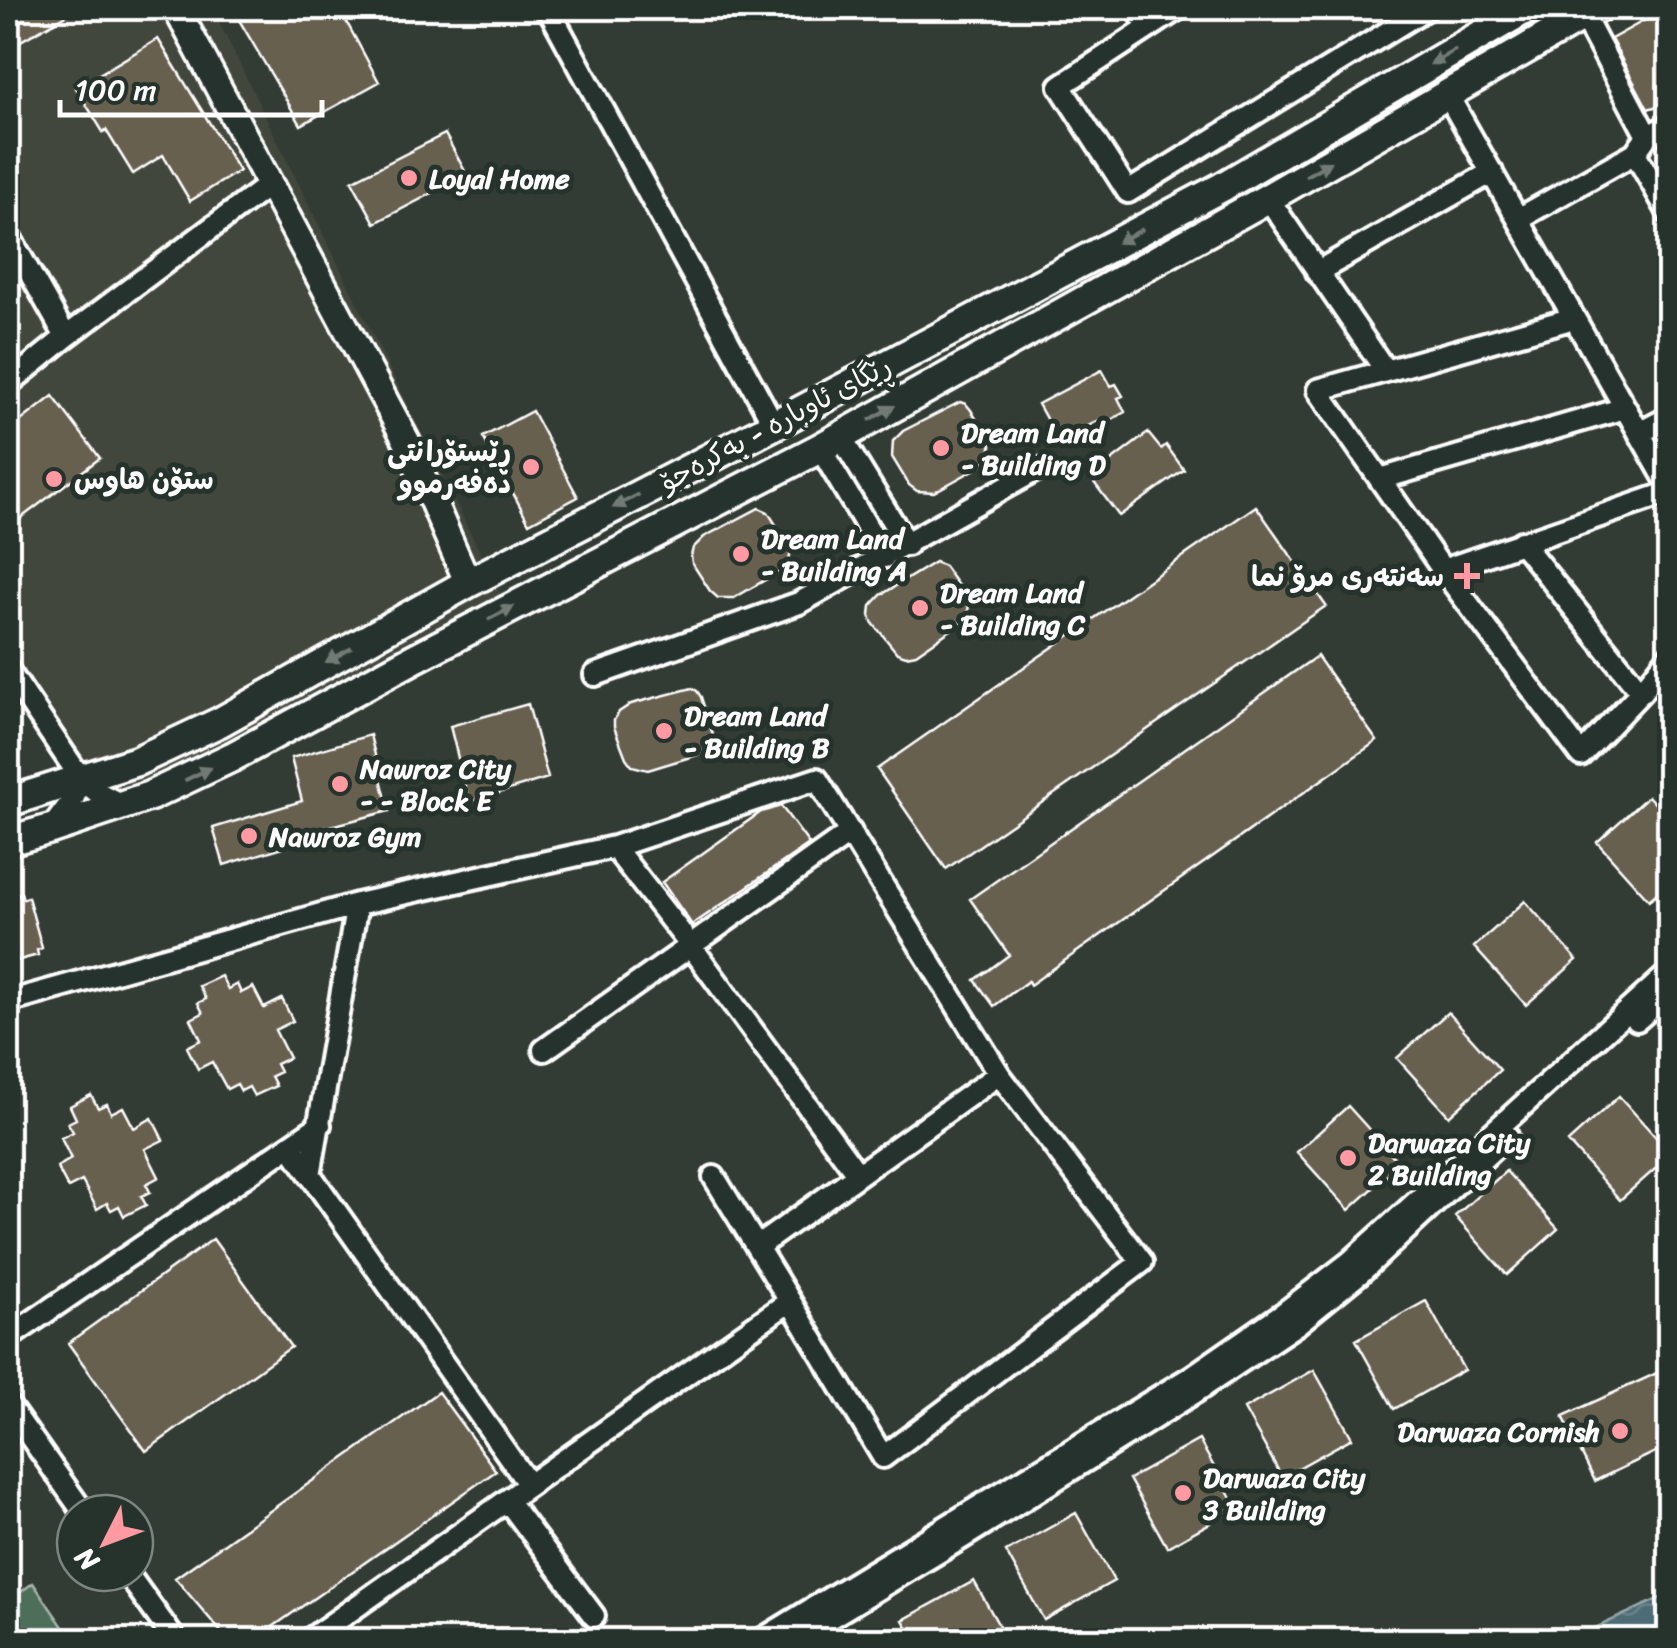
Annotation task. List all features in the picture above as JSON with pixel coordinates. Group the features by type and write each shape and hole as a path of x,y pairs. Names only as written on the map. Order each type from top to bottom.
{"main road":[{"name":"ڕێگای ئاوبارە - بەکرەجۆ","path":"15,800 137,761 220,722 468,582 1222,187 1526,8"},
{"path":"15,800 28,802 33,814 30,835 150,796 232,758 414,658 830,442 1268,198 1590,12"},
{"path":"1222,187 1213,204 1216,212 1223,217 1236,216"},
{"path":"1175,212 1185,214 1192,224 1186,244"},
{"path":"137,761 138,780 150,796"}],"street":[{"path":"176,8 407,442 468,582"},
{"path":"548,8 774,425"},
{"path":"1136,8 1149,27"},
{"path":"1178,8 1060,86 1128,192 1426,8"},
{"path":"1590,12 1670,216"},
{"path":"1443,570 1670,490 1448,94"},
{"path":"1518,220 1670,125"},
{"path":"1317,272 1492,172"},
{"path":"8,384 270,184"},
{"path":"1268,198 1385,370"},
{"path":"8,234 66,337"},
{"path":"1574,318 1318,390 1443,570 1582,755 1670,655"},
{"path":"1380,478 1625,408"},
{"path":"1639,433 1670,417"},
{"path":"830,442 907,544"},
{"path":"830,442 884,557"},
{"path":"595,675 799,603 1038,469"},
{"path":"1521,542 1641,692"},
{"path":"8,670 82,780 122,805"},
{"path":"8,1002 357,904 614,847 817,779 999,1074 1142,1262 883,1457 714,1177"},
{"path":"30,835 66,810 82,780"},
{"path":"544,1050 851,832"},
{"path":"614,847 858,1175"},
{"path":"310,1174 357,904"},
{"path":"761,1640 1192,1377 1286,1312 1350,1262 1670,972"},
{"path":"792,1640 962,1538 1297,1324 1360,1274 1670,991"},
{"path":"757,1247 999,1074"},
{"path":"8,1338 320,1125"},
{"path":"290,1146 529,1485"},
{"path":"309,1640 790,1300"},
{"path":"8,1405 70,1493"},
{"path":"507,1500 594,1616"},
{"path":"142,1593 176,1640"}],"shaded area":[{"path":"8,8 212,8 502,597 179,768 91,796 8,672"}],"green space":[{"path":"33,1583 72,1640 8,1640 8,1601"}],"water":[{"path":"1669,1594 1669,1640 1569,1640"}],"building":[{"path":"8,8 79,8 8,48"},
{"path":"232,8 339,8 379,82 301,125"},
{"path":"1667,8 1670,102 1648,109 1611,39"},
{"path":"158,39 239,171 190,201 163,155 133,174 76,88"},
{"name":"Loyal Home","path":"445,134 467,175 375,223 352,181"},
{"path":"1102,370 1111,386 1116,384 1123,396 1118,398 1125,412 1105,423 1103,418 1059,442 1038,404"},
{"path":"53,396 100,458 8,528 8,431"},
{"name":"Dream Land - Building D","path":"960,402 971,410 991,444 991,452 979,467 934,492 917,491 892,457 893,441 903,431"},
{"name":"ڕێستۆرانتی دەفەرموو","path":"532,411 578,497 529,523 483,437"},
{"path":"1148,433 1161,449 1166,445 1184,470 1119,516 1090,477"},
{"path":"1256,506 1326,606 946,869 877,769"},
{"name":"Dream Land - Building A","path":"759,508 768,512 791,549 789,562 734,598 718,598 692,563 693,548 704,537"},
{"name":"Dream Land - Building C","path":"935,562 944,566 969,601 968,614 916,654 897,653 872,622 871,606 881,595"},
{"path":"1317,656 1377,741 1030,985 1028,981 994,1006 975,980 1009,955 970,899"},
{"name":"Dream Land - Building B","path":"692,688 701,697 713,735 709,747 697,755 648,770 632,766 614,727 619,712 631,704"},
{"path":"528,704 548,778 469,802 450,726"},
{"name":"Nawroz City - - Block E","path":"370,735 389,811 300,834 303,841 224,865 213,828 302,801 291,758"},
{"path":"1648,796 1670,820 1670,882 1649,900 1597,842"},
{"path":"781,806 809,844 692,925 662,882 761,812"},
{"path":"21,893 23,899 28,897 42,948 37,950 38,955 8,963 8,897"},
{"path":"1525,901 1577,960 1526,1005 1474,947"},
{"path":"221,976 228,989 237,984 241,993 253,987 264,1008 282,999 293,1021 275,1030 289,1058 276,1064 280,1072 271,1076 276,1086 254,1096 249,1087 241,1091 237,1084 227,1089 212,1062 198,1069 187,1047 201,1040 191,1019 203,1013 198,1003 206,999 199,986"},
{"name":"Darwaza City 2 Building","path":"1448,1012 1500,1070 1449,1116 1397,1058"},
{"path":"91,1095 98,1108 107,1104 111,1113 123,1107 134,1128 152,1118 163,1140 145,1149 159,1177 146,1184 150,1192 141,1196 146,1205 124,1216 119,1206 111,1210 107,1203 97,1209 82,1181 68,1188 57,1167 71,1159 61,1138 73,1132 68,1123 76,1119 70,1106"},
{"name":"Darwaza City 2 Building","path":"1619,1096 1670,1153 1620,1200 1568,1142"},
{"name":"Darwaza City 2 Building","path":"1348,1106 1400,1164 1349,1210 1297,1152"},
{"name":"Darwaza City 2 Building","path":"1506,1171 1558,1229 1507,1275 1455,1216"},
{"path":"213,1239 291,1347 146,1451 68,1343"},
{"name":"Darwaza City 3 Building","path":"1426,1301 1464,1370 1394,1409 1356,1340"},
{"name":"Darwaza Cornish","path":"1670,1367 1670,1445 1595,1481 1563,1416"},
{"name":"Darwaza City 3 Building","path":"1314,1370 1352,1438 1282,1477 1244,1409"},
{"path":"438,1392 496,1471 254,1640 228,1640 175,1578"},
{"name":"Darwaza City 3 Building","path":"1199,1440 1237,1508 1167,1547 1129,1479"},
{"path":"1076,1513 1114,1581 1044,1620 1006,1552"},
{"path":"974,1581 1007,1640 915,1640 903,1620"}],"place":[{"name":"Loyal Home","path":"409,178"},
{"name":"Dream Land - Building D","path":"941,448"},
{"name":"ڕێستۆرانتی دەفەرموو","path":"531,467"},
{"name":"ستۆن هاوس","path":"54,479"},
{"name":"Dream Land - Building A","path":"741,554"},
{"name":"سەنتەرى مرۆ نما","path":"1467,576"},
{"name":"Dream Land - Building C","path":"920,608"},
{"name":"Dream Land - Building B","path":"664,731"},
{"name":"Nawroz City - - Block E","path":"340,784"},
{"name":"Nawroz Gym","path":"249,836"},
{"name":"Darwaza City 2 Building","path":"1348,1158"},
{"name":"Darwaza Cornish","path":"1620,1431"},
{"name":"Darwaza City 3 Building","path":"1183,1493"}]}
